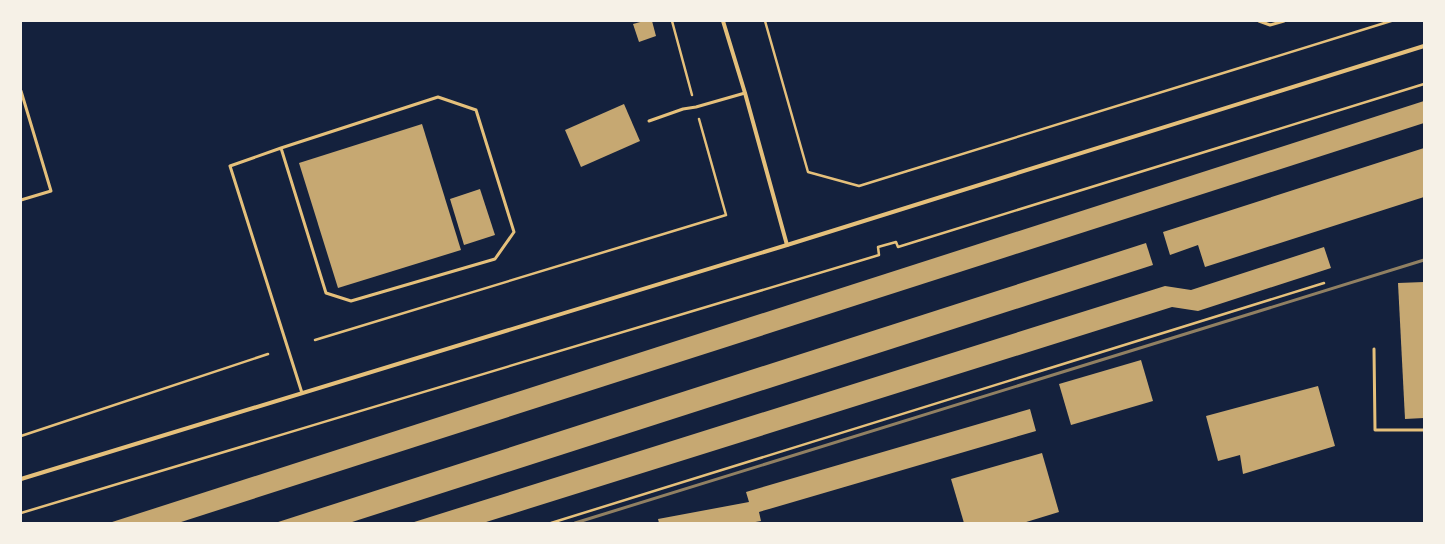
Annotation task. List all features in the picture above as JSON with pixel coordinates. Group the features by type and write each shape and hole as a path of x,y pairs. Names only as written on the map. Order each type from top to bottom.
{"street":[{"path":"723,21 787,245"},
{"path":"21,478 787,245 1424,46"}],"lane":[{"path":"1259,21 1270,25 1284,21"},
{"path":"21,91 51,192 21,200"},
{"path":"649,122 682,109 696,107 744,93"},
{"path":"281,148 326,293 351,301 495,259 514,232 476,110 438,97 281,148 230,166 302,393"},
{"path":"1374,349 1375,430 1424,430"}],"path":[{"path":"314,340 726,215 672,21"},
{"path":"765,21 808,172 859,186 1391,21"},
{"path":"21,513 879,255 878,247 896,242 898,247 1424,84"},
{"path":"551,523 1324,283"},
{"path":"21,436 268,354"}],"building":[{"path":"644,21 652,21 656,36 639,42 633,24"},
{"path":"1424,101 1424,123 178,523 109,523"},
{"path":"624,104 640,141 581,167 565,130"},
{"path":"422,124 461,250 338,288 299,163"},
{"path":"1424,148 1424,197 1205,267 1198,245 1170,255 1163,232"},
{"path":"480,189 495,235 464,245 450,199"},
{"path":"1146,243 1153,265 349,523 275,523"},
{"path":"1324,247 1331,268 1198,311 1172,307 483,523 411,523 1165,286 1191,290"},
{"path":"1424,282 1424,418 1405,419 1398,283"},
{"path":"1141,360 1153,401 1071,425 1059,384"},
{"path":"1318,386 1335,446 1243,474 1240,455 1218,461 1206,416"},
{"path":"1030,409 1036,431 759,512 761,521 750,523 659,523 658,519 749,502 746,492"},
{"path":"1042,453 1059,512 1023,523 964,523 951,479"}],"railway":[{"path":"575,523 1424,260"}]}
